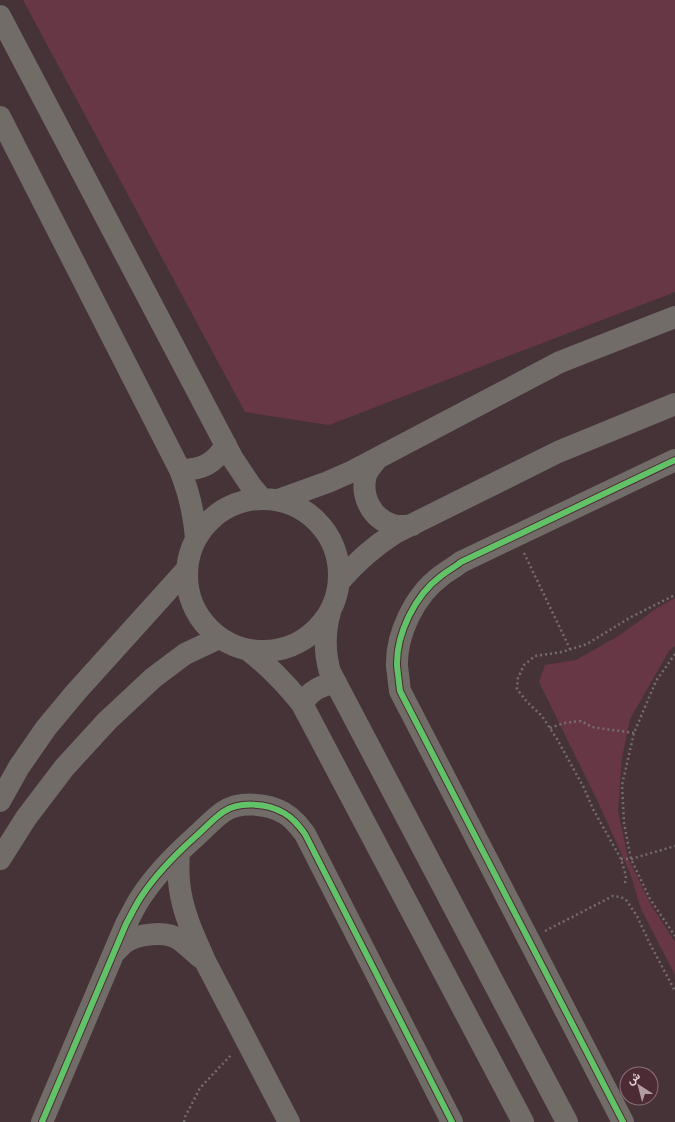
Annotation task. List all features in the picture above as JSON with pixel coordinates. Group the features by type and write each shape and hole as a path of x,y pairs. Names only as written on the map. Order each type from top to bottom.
{"street":[{"path":"0,16 242,473 270,500 293,505 307,513 319,523 329,536 336,550 339,566 339,582 325,636 325,648 330,672 567,1122"},
{"path":"0,118 180,470 191,502 196,538"},
{"path":"330,612 321,625 309,636 280,650 248,650 233,646 219,638 207,627 197,615 191,600 187,585 187,569 190,553 196,538 205,525 217,514 231,506 246,501 270,500 303,492 328,482 377,459 560,362 675,317"},
{"path":"339,582 351,567 365,554 395,533 558,452 675,404"},
{"path":"180,470 192,470 207,465 220,454 226,445"},
{"path":"377,459 366,474 365,493 367,502 378,517 385,522 394,525 412,525"},
{"path":"623,1122 400,691 397,665 400,640 408,616 422,594 440,576 462,562 675,460"},
{"path":"0,801 19,767 46,728 76,692 187,569"},
{"path":"0,859 26,818 64,768 106,721 153,678 185,654 219,638"},
{"path":"248,650 277,675 302,704 523,1122"},
{"path":"302,704 306,697 319,687 336,683"},
{"path":"42,1122 126,924 140,898 158,874 178,852 223,812 238,806 253,804 269,807 283,813 296,822 305,834 452,1122"},
{"path":"178,852 180,894 186,915 205,962 289,1122"},
{"path":"115,952 125,943 138,937 151,934 165,934 179,939 205,962"}],"path":[{"path":"516,536 570,649"},
{"path":"625,883 626,876 621,859 550,728 542,716 526,702 518,689 518,678 524,665 535,656 562,652 587,644 631,617 675,595"},
{"path":"675,654 656,681 634,733 622,784 624,823 631,859 650,899 675,936"},
{"path":"550,728 564,723 581,721 592,727 634,733"},
{"path":"621,859 631,859 675,846"},
{"path":"529,940 614,896 621,897 627,901 637,916 675,991"},
{"path":"184,1122 185,1117 200,1088 246,1039"}],"shaded area":[{"path":"23,0 675,0 675,292 329,425 245,412"},
{"path":"675,598 675,646 669,651 630,719 622,758 618,810 628,858 651,905 675,942 675,975 641,909 630,873 599,804 539,682 545,665 576,660 620,635 657,608"}],"cycle path":[{"path":"623,1122 400,691 397,666 400,641 415,604 432,584 446,572 461,562 675,460"},
{"path":"42,1122 126,924 141,897 166,865 216,818 230,808 245,805 261,805 284,813 293,820 305,834 452,1122"}]}
